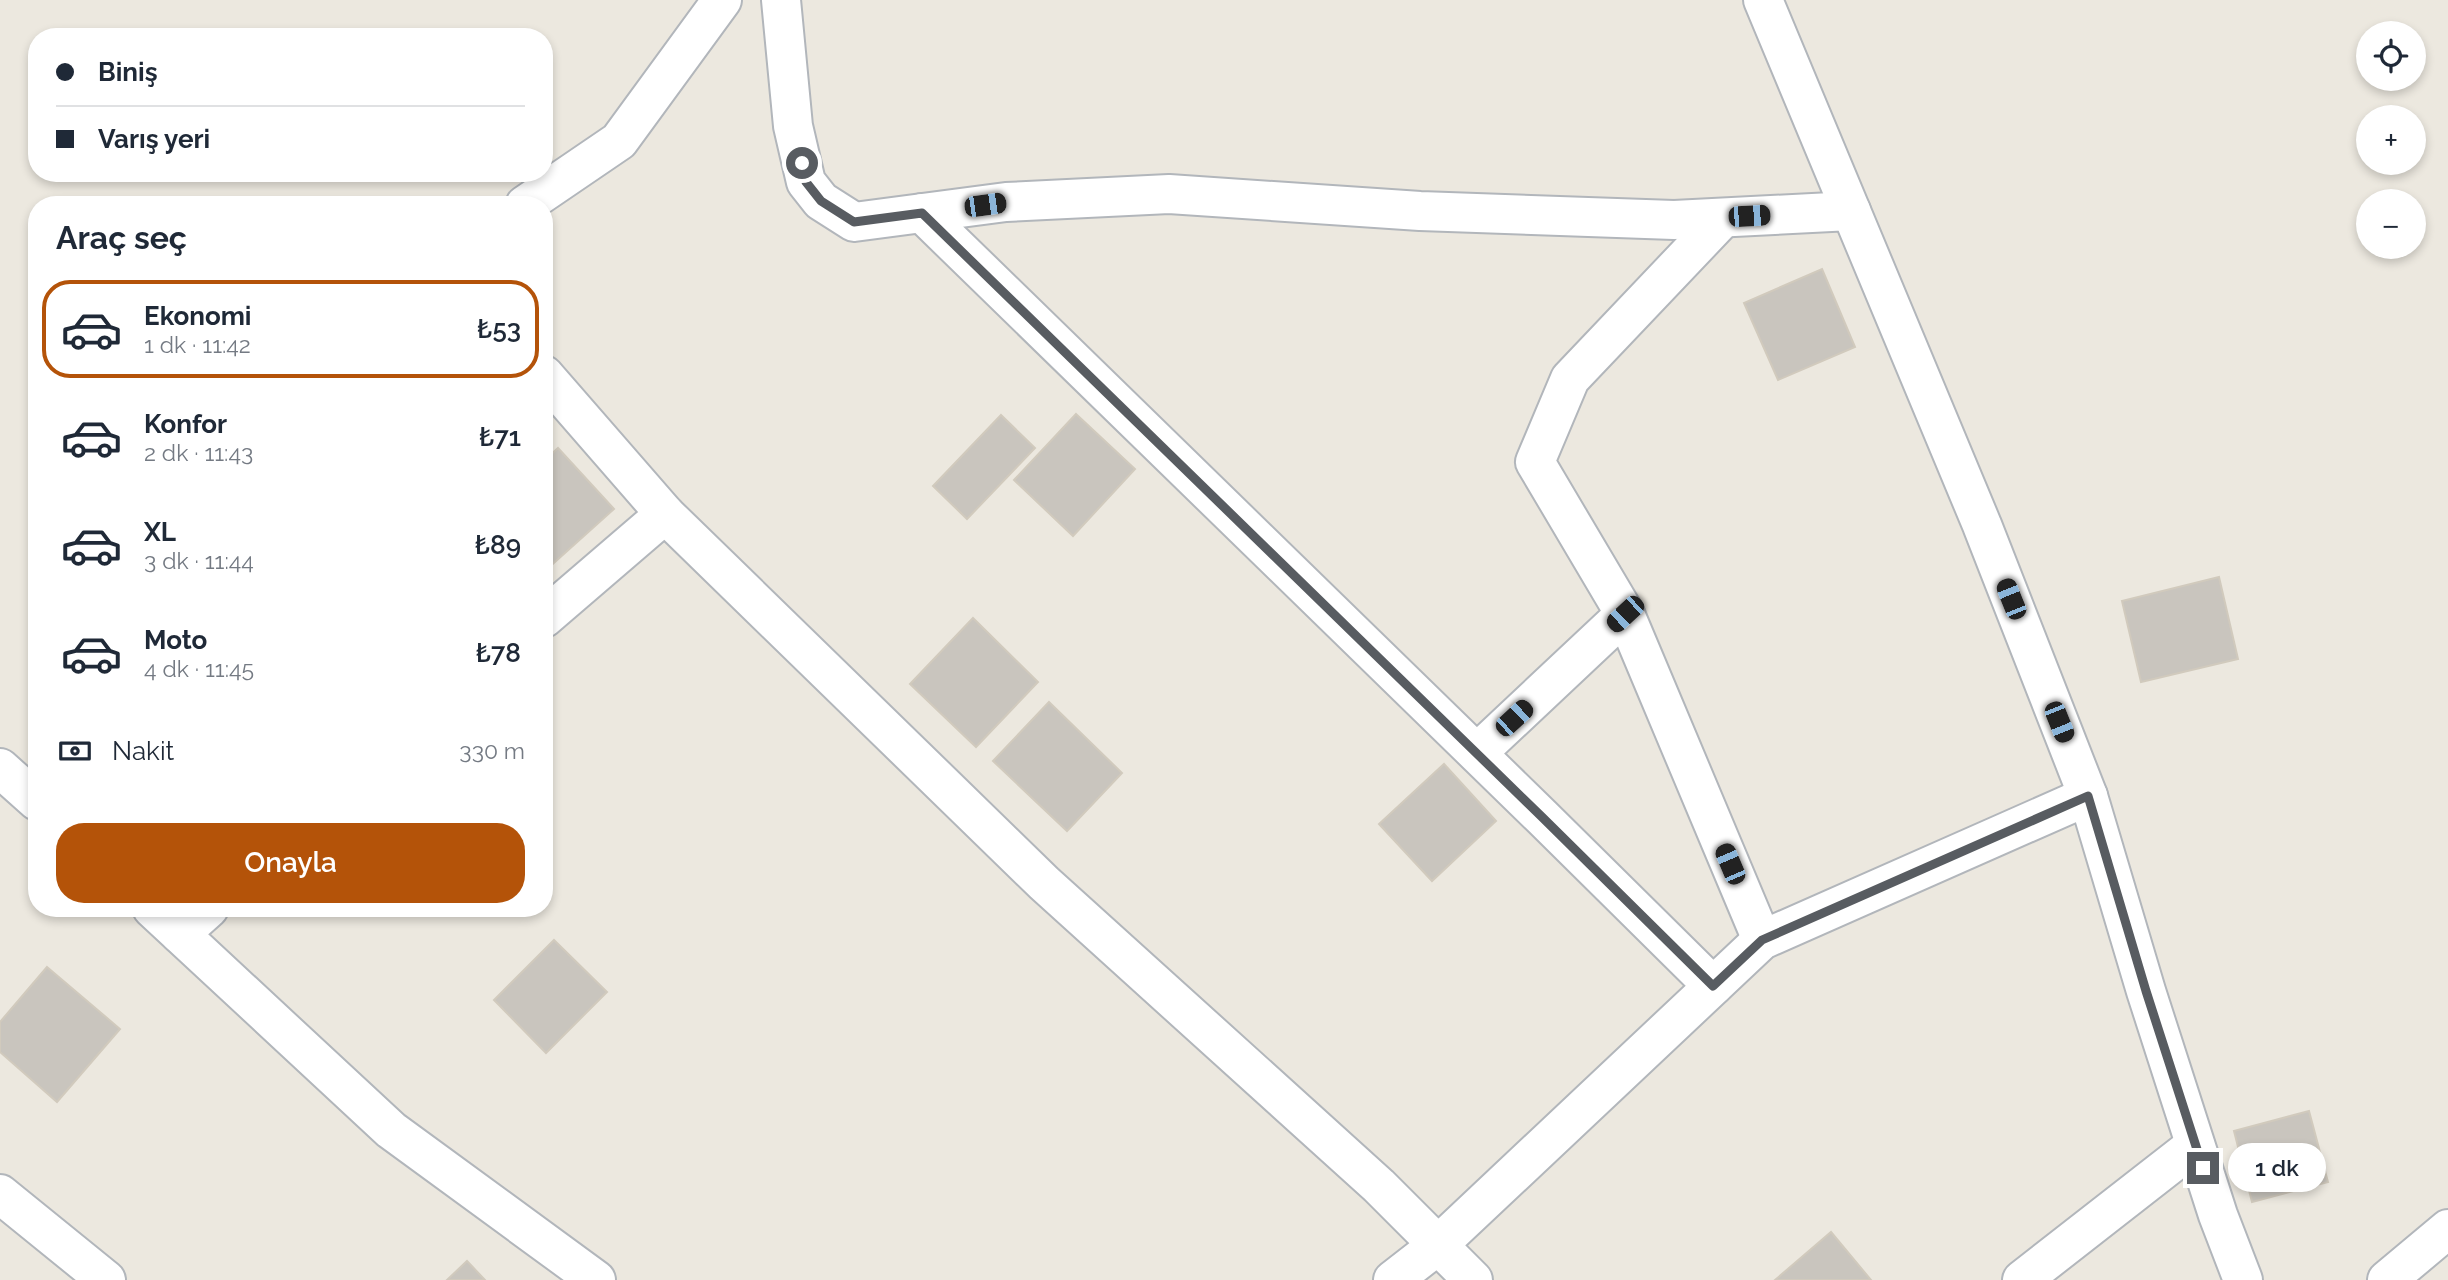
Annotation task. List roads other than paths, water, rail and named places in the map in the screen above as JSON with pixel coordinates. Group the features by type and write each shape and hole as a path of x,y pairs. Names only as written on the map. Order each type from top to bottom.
{"street":[{"path":"538,196 619,141 722,0"},
{"path":"780,0 793,126 806,182 821,201 854,222 1006,202 1169,194 1420,211 1674,220 1851,211"},
{"path":"1763,0 1982,525 2088,796 2195,1145 2243,1280"},
{"path":"922,213 1713,986"},
{"path":"1723,218 1570,379 1535,462 1625,614 1762,940"},
{"path":"553,385 665,514 1044,883 1379,1186 1474,1280"},
{"path":"553,610 665,514"},
{"path":"1477,753 1625,614"},
{"path":"0,768 28,793"},
{"path":"1393,1280 1438,1245 1762,940 2088,796"},
{"path":"162,917 391,1130 596,1280"},
{"path":"180,934 199,917"},
{"path":"2022,1280 2195,1145"},
{"path":"0,1194 106,1280"},
{"path":"2387,1280 2448,1228"}]}
